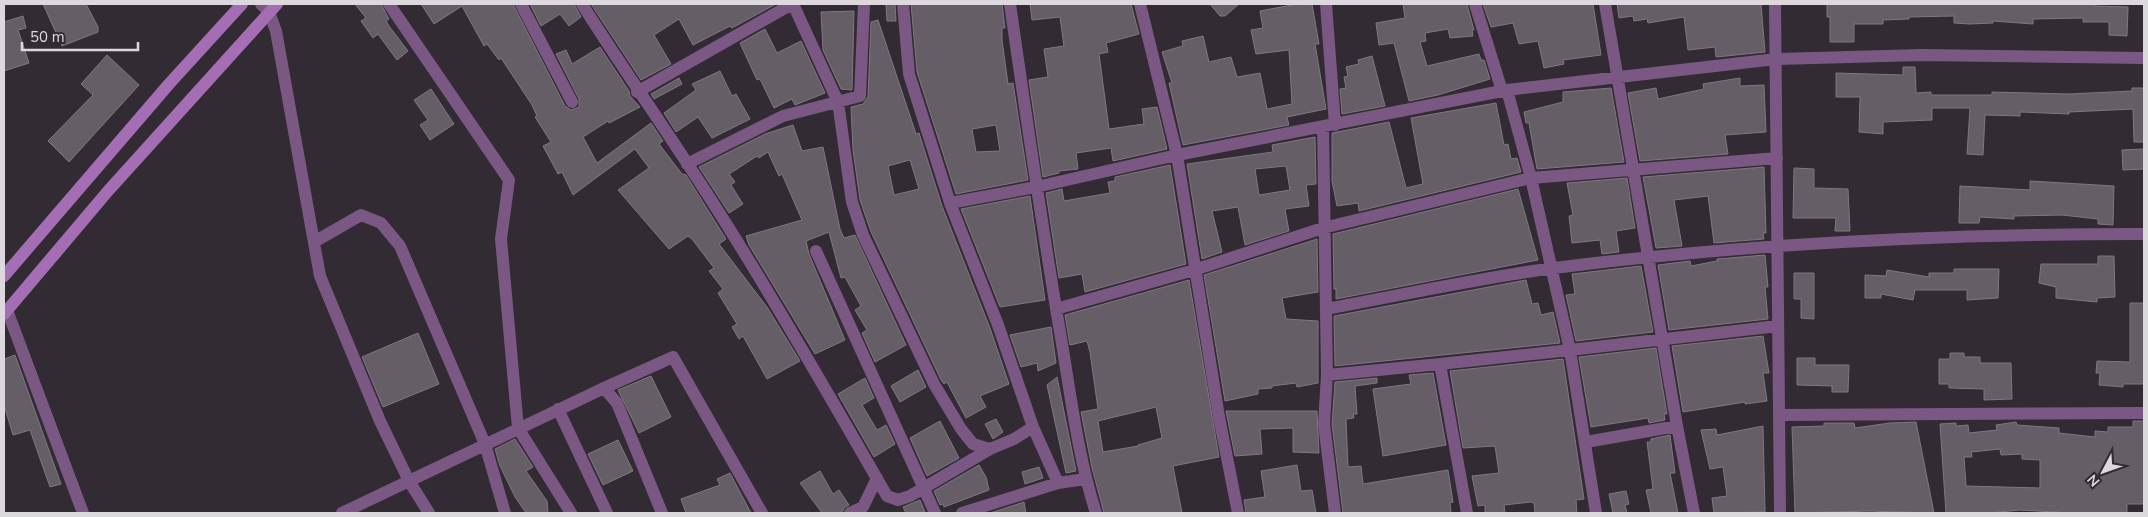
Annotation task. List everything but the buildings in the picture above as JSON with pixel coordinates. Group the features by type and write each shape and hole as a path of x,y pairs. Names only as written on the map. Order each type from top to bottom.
{"main road":[{"path":"4,276 162,92 242,4"},
{"path":"5,312 114,183 269,6"}],"street":[{"path":"389,4 509,180 502,239 518,428 571,513"},
{"path":"521,4 572,102"},
{"path":"582,4 638,92 725,221 820,376 887,496 898,500 990,449 1014,439 1033,427"},
{"path":"638,92 792,4 838,102 852,202 863,235 934,384 961,429 973,444 990,449"},
{"path":"687,164 783,116 860,96 864,4"},
{"path":"903,4 908,74 950,203 998,325 1033,427 1058,483"},
{"path":"1010,4 1036,187 1056,309 1085,479 1096,513"},
{"path":"1140,4 1177,155 1194,270 1238,513"},
{"path":"1326,4 1329,126 1323,228 1327,374 1324,424 1335,513"},
{"path":"1475,4 1505,91 1531,178 1570,350 1596,513"},
{"path":"1605,4 1664,339 1677,426 1694,513"},
{"path":"1775,4 1778,326 1781,414 1780,513"},
{"path":"269,6 276,31 320,276 342,334 409,481 429,513"},
{"path":"950,203 1036,187 1177,155 1505,91 1618,77 1776,59 1920,55 2144,58"},
{"path":"1056,309 1194,270 1323,228 1531,178 1777,158"},
{"path":"314,242 361,215 381,223 400,246 484,444 505,513"},
{"path":"1326,309 1551,269 1650,257 1778,247 2016,234 2144,234"},
{"path":"816,251 935,513"},
{"path":"5,312 83,513"},
{"path":"1327,374 1440,364 1778,326"},
{"path":"342,513 367,508 409,481 558,409 673,357 762,513"},
{"path":"1440,364 1467,513"},
{"path":"604,388 617,404 662,513"},
{"path":"558,409 607,513"},
{"path":"1781,414 2144,413"},
{"path":"1586,442 1677,426"},
{"path":"850,513 868,511 877,478"},
{"path":"962,513 1058,483 1085,479"}]}
